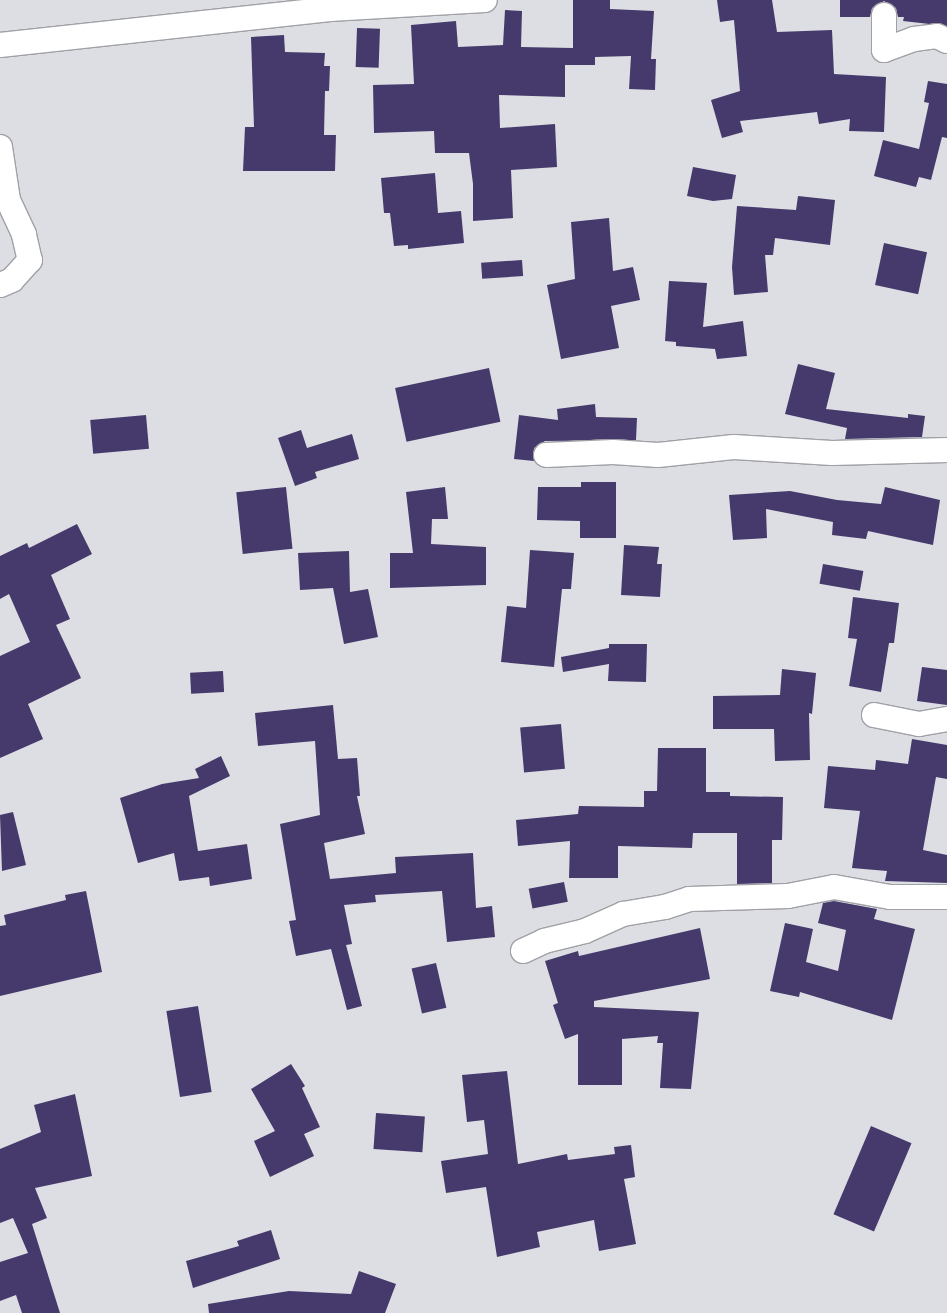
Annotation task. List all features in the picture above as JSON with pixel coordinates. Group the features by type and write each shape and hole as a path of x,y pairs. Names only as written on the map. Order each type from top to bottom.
{"street":[{"path":"1,48 330,9 485,0"},
{"path":"884,15 884,50 914,39 937,36 947,41"},
{"path":"0,147 8,200 24,235 30,260 12,280 0,285"},
{"path":"546,454 613,452 658,455 734,447 832,454 947,450"},
{"path":"874,715 919,724 947,719"},
{"path":"523,951 544,941 585,931 624,914 664,907 689,899 788,896 834,887 890,896 947,897"}],"building":[{"path":"573,0 610,0 610,9 654,11 651,59 656,59 655,90 629,89 631,56 595,57 595,65 565,65 565,97 499,95 500,128 555,124 557,167 511,170 513,218 473,221 473,184 469,153 435,153 434,131 374,133 373,85 414,84 411,25 456,21 458,47 503,45 505,10 522,11 521,47 573,48"},
{"path":"717,0 772,0 777,32 832,30 834,74 886,77 884,132 849,131 850,119 819,124 817,112 740,121 743,132 722,138 711,100 740,91 734,20 720,22"},
{"path":"840,0 947,0 947,26 903,21 904,17 898,17 896,8 884,1 872,8 870,17 840,17"},
{"path":"357,28 380,29 379,68 356,67"},
{"path":"284,35 285,52 325,53 324,66 330,66 329,91 325,91 324,135 336,135 335,171 243,171 245,127 254,127 251,37"},
{"path":"928,81 947,84 947,138 942,137 931,180 919,177 916,187 874,176 883,140 919,149 929,103 924,102"},
{"path":"693,167 736,175 732,199 713,201 687,196"},
{"path":"435,173 438,213 461,211 464,243 408,249 408,245 394,246 390,213 384,213 381,178"},
{"path":"798,196 835,200 830,245 775,238 773,255 765,255 768,292 734,295 732,267 737,206 796,210"},
{"path":"609,218 613,271 633,267 640,300 611,306 619,348 561,359 547,285 575,279 571,222"},
{"path":"884,243 927,252 918,294 875,285"},
{"path":"522,260 523,276 482,279 481,263"},
{"path":"669,281 707,283 703,327 743,321 747,356 717,359 715,349 676,346 676,342 665,341"},
{"path":"798,364 835,373 826,409 908,418 908,414 925,416 922,437 845,439 847,428 785,414"},
{"path":"489,368 500,422 407,442 395,388"},
{"path":"595,404 596,417 637,418 636,440 545,441 534,448 534,461 514,459 519,415 558,420 557,409"},
{"path":"146,415 149,449 93,454 90,420"},
{"path":"301,430 307,448 352,434 359,459 315,472 317,478 295,486 278,438"},
{"path":"581,482 616,482 616,538 580,538 580,521 537,520 538,487 581,487"},
{"path":"286,487 292,549 243,554 236,492"},
{"path":"445,487 448,519 432,519 431,544 486,547 486,585 390,588 390,553 413,553 406,492"},
{"path":"885,487 940,500 933,545 868,531 866,539 832,535 833,522 766,509 767,538 733,540 729,495 790,491 837,500 881,504"},
{"path":"77,524 92,554 51,575 70,619 56,625 81,678 28,704 43,739 0,758 0,656 30,642 9,594 0,599 0,556 27,543 29,548"},
{"path":"624,545 659,547 657,564 662,564 660,597 621,595"},
{"path":"530,550 574,553 571,589 562,589 554,667 501,662 507,606 526,608"},
{"path":"349,551 350,592 368,589 378,637 344,644 333,588 300,590 298,553"},
{"path":"823,564 863,571 860,591 820,584"},
{"path":"853,597 899,603 894,643 889,643 881,692 849,686 857,639 848,638"},
{"path":"609,644 647,644 646,682 608,681 609,664 563,672 561,657 609,648"},
{"path":"922,667 947,670 947,705 917,701"},
{"path":"782,669 816,673 812,714 809,713 810,760 775,761 774,729 713,729 713,696 780,695"},
{"path":"223,671 224,692 191,694 190,673"},
{"path":"333,705 338,759 357,758 360,796 357,796 365,834 324,843 330,879 396,873 395,857 473,853 476,908 492,906 495,937 447,942 442,891 375,895 376,902 344,905 352,944 346,945 362,1006 347,1010 331,949 296,956 289,921 296,920 280,824 320,815 315,741 258,746 255,713"},
{"path":"561,724 565,769 524,772 520,728"},
{"path":"912,739 947,745 947,779 936,777 923,850 947,855 947,883 885,881 887,871 852,868 860,811 824,808 828,766 875,770 876,760 908,764"},
{"path":"658,748 706,748 706,792 730,792 730,796 783,797 782,840 772,840 772,883 737,884 737,833 693,833 692,848 618,846 618,878 569,878 570,841 518,846 516,820 578,814 579,806 644,807 644,791 657,791"},
{"path":"221,756 230,776 189,796 198,851 247,844 252,879 210,886 209,877 179,881 174,853 138,863 120,798 162,784 199,778 195,769"},
{"path":"13,812 26,865 2,871 0,815"},
{"path":"564,882 568,902 532,909 529,889"},
{"path":"86,891 102,972 0,996 0,926 6,925 4,915 66,900 65,895"},
{"path":"834,901 877,909 874,919 915,929 892,1020 800,992 799,997 770,991 785,923 813,929 806,962 838,971 846,930 818,923 823,903"},
{"path":"700,928 710,979 594,1001 594,1007 699,1012 691,1089 660,1088 663,1043 657,1043 658,1036 622,1039 622,1085 578,1085 578,1034 565,1039 553,1005 558,1003 545,961 578,951 579,956"},
{"path":"436,963 446,1008 422,1013 412,969"},
{"path":"198,1006 212,1092 180,1097 166,1011"},
{"path":"291,1064 305,1086 302,1088 320,1127 304,1134 314,1156 270,1177 254,1141 275,1131 251,1089"},
{"path":"507,1071 518,1164 567,1154 568,1160 615,1154 614,1147 631,1145 635,1177 624,1179 636,1244 599,1251 594,1220 537,1232 540,1247 497,1257 486,1187 446,1193 441,1161 488,1154 484,1120 467,1122 462,1075"},
{"path":"75,1094 92,1176 35,1188 47,1218 32,1224 60,1313 22,1313 16,1295 0,1301 0,1262 28,1253 13,1218 0,1223 0,1149 41,1132 34,1105"},
{"path":"376,1113 425,1116 422,1152 373,1149"},
{"path":"871,1126 912,1143 874,1232 833,1214"},
{"path":"271,1230 280,1259 193,1288 186,1261 239,1246 237,1241"},
{"path":"359,1271 396,1284 385,1313 209,1313 208,1304 289,1291 351,1294"}]}
